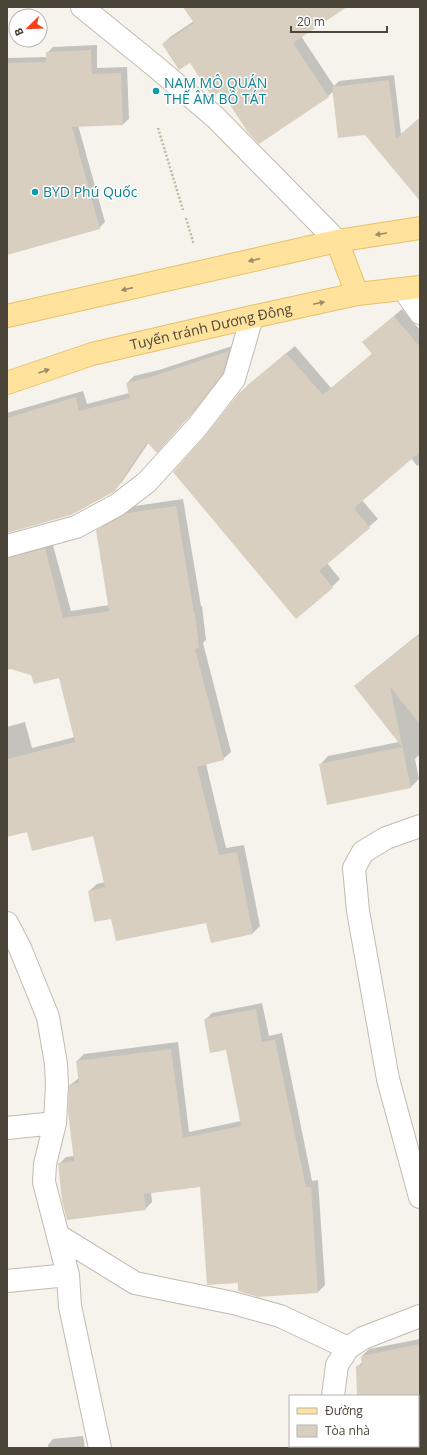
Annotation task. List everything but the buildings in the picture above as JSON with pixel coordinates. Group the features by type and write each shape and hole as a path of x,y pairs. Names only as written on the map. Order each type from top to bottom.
{"main road":[{"path":"7,316 337,241 420,228"},
{"path":"337,241 357,294"},
{"name":"Tuyến tránh Dương Đông","path":"7,383 92,354 357,294 412,288"}],"street":[{"path":"82,7 156,66 215,117 337,241"},
{"path":"412,288 420,313"},
{"path":"7,546 76,527 118,505 147,482 197,427 234,379 252,317"},
{"path":"420,826 386,838 363,852 354,868 358,911 388,1079 420,1197"},
{"path":"7,923 20,948 48,1017 56,1064 57,1085 55,1123 44,1164 44,1182 68,1275 70,1306 100,1448"},
{"path":"7,1128 55,1123"},
{"path":"59,1236 135,1283 233,1303 280,1316 348,1348"},
{"path":"7,1281 68,1275"},
{"path":"333,1395 337,1365 348,1348 363,1338 420,1316"}],"path":[{"path":"158,128 183,210"}],"place":[{"name":"NAM MÔ QUÁN THẾ ÂM BỒ TÁT","path":"156,91"},
{"name":"BYD Phú Quốc","path":"35,192"}]}
